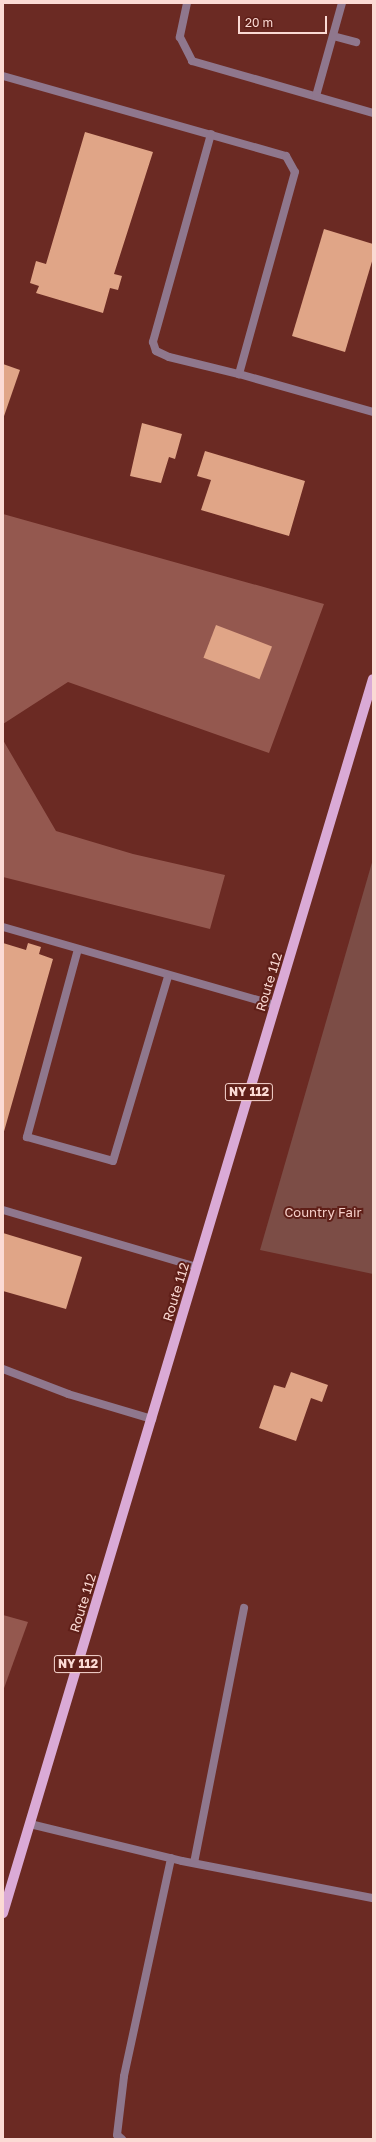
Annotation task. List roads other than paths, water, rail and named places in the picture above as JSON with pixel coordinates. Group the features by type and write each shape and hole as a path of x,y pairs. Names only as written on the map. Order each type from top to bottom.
{"main road":[{"name":"Route 112","path":"3,1913 373,679"}],"street":[{"path":"187,3 180,37 192,61 373,112"},
{"path":"316,96 342,3"},
{"path":"333,36 356,42"},
{"path":"3,76 286,156 295,172 239,374"},
{"path":"211,134 153,342 156,352 373,412"},
{"path":"3,927 168,976 275,1005"},
{"path":"78,949 26,1137 113,1161 168,976"},
{"path":"3,1210 197,1267"},
{"path":"3,1369 68,1394 152,1419"},
{"path":"194,1863 244,1608"},
{"path":"30,1824 194,1863 373,1898"},
{"path":"122,2139 117,2135 124,2076 171,1858"}],"park label":[{"name":"Country Fair","path":"323,1212"}]}
